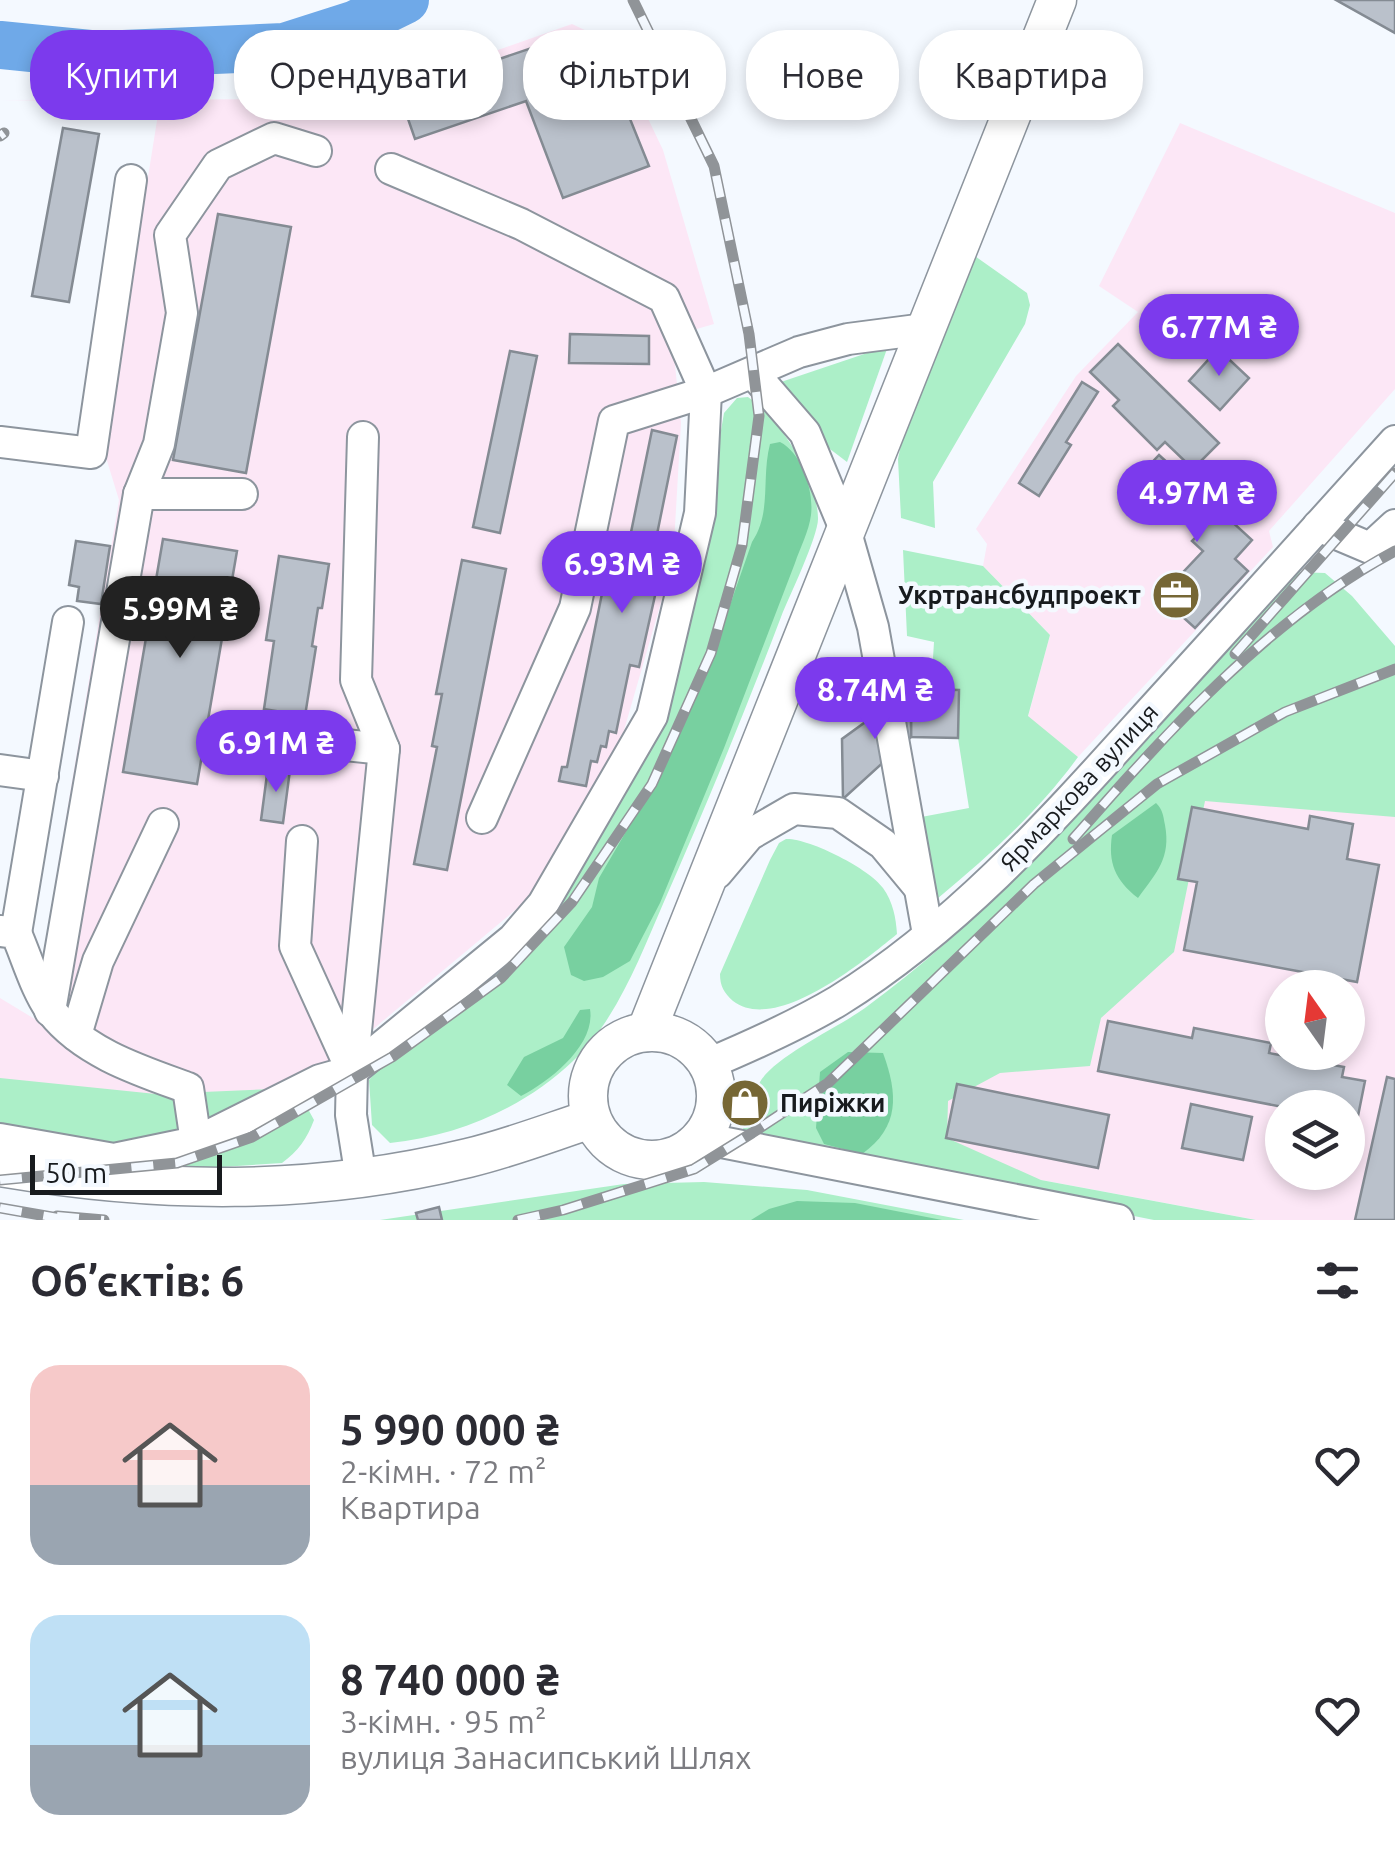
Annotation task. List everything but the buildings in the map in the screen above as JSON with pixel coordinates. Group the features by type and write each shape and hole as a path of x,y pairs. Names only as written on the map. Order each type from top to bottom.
{"main road":[{"path":"646,1032 1057,0"},
{"path":"646,1032 672,1034 686,1041 708,1064 714,1079 715,1110 701,1138 674,1156 644,1160 615,1150 604,1140 592,1119 587,1097 594,1068 613,1044 626,1036 646,1032"},
{"path":"0,1167 50,1176 253,1189 361,1178 470,1158 592,1119"}],"street":[{"path":"50,1010 139,494 159,444 182,313 170,235 218,165 274,138 316,151"},
{"path":"0,1139 114,1159 196,1142 320,1080 352,1071 513,938 542,904 652,716 700,513 706,392 664,298 521,224 391,169"},
{"path":"0,442 91,453 131,180"},
{"path":"482,818 575,608 614,421 706,392 799,352 848,339 924,329"},
{"path":"754,374 805,433 844,529 873,627 928,934"},
{"path":"361,1178 351,1115 352,1071 384,749 356,680 363,437"},
{"name":"Ярмаркова вулиця","path":"708,1064 792,1028 840,999 928,934 1004,868 1395,441"},
{"path":"139,494 242,494"},
{"path":"1318,526 1383,554 1395,525"},
{"path":"68,622 44,776 8,932 50,1010 76,1035 128,1066 188,1088 196,1142"},
{"path":"258,736 384,749"},
{"path":"0,770 44,776"},
{"path":"700,895 748,835 794,809 838,812 883,844 918,887"},
{"path":"76,1035 98,961 164,824"},
{"path":"302,841 295,946 352,1071"},
{"path":"701,1138 1118,1220"}],"shaded area":[{"path":"572,24 585,30 555,30"},
{"path":"523,41 523,120 649,120 663,150 714,324 672,336 681,423 673,561 620,744 538,891 335,1061 289,1090 0,1125 0,998 38,1021 54,890 119,500 104,451 157,120 214,120 214,99 234,99 234,120 503,120 503,48"},
{"path":"1180,123 1395,213 1395,389 1269,531 1273,547 1078,757 1028,717 1050,635 983,566 987,544 976,529 1076,376 1138,312 1099,286"},
{"path":"1196,795 1395,816 1395,1220 1257,1220 913,1156 938,1039"}],"green space":[{"path":"972,254 1027,293 1030,305 1025,324 933,482 935,528 901,518 898,459 906,421"},
{"path":"888,346 847,462 826,446 778,383"},
{"path":"748,397 772,419 795,450 816,502 817,526 724,761 636,966 602,1027 554,1078 488,1117 440,1134 390,1143 372,1125 369,1080 395,1049 447,1007 651,739 707,512 724,413 737,398"},
{"path":"780,442 795,455 808,484 811,505 806,533 660,903 630,961 603,977 584,981 571,975 564,947 592,907 599,878 663,768 707,671 762,519 770,444"},
{"path":"903,550 983,566 1050,635 1028,716 1078,757 1012,832 937,899 930,896 916,818 969,808 958,738 959,691 931,690 934,642 907,636"},
{"path":"1297,572 1325,573 1352,596 1395,646 1395,817 1205,801 1174,952 1101,1018 1090,1066 1000,1073 948,1101 947,1138 1041,1180 1256,1220 1154,1220 742,1132 757,1088 768,1072 865,1008 983,910 1092,801"},
{"path":"1156,803 1163,815 1166,847 1161,864 1138,898 1115,870 1112,835"},
{"path":"786,839 823,849 876,880 892,904 897,934 819,990 772,1008 751,1009 727,995 720,974 770,860 779,843"},
{"path":"590,1009 586,1036 557,1071 521,1096 507,1085 524,1057 563,1038 580,1010"},
{"path":"848,1052 883,1053 893,1096 883,1133 862,1154 824,1144 816,1128 820,1072"},
{"path":"0,1078 156,1094 272,1089 303,1100 314,1120 301,1144 282,1163 161,1171 0,1149"},
{"path":"704,1182 807,1190 964,1220 380,1220 624,1184"},
{"path":"797,1201 855,1203 942,1220 751,1220 769,1209"}],"waterway":[{"path":"0,45 100,55 284,47 356,24 405,0"}],"railway":[{"path":"0,1180 177,1163 252,1137 392,1057 501,978 572,902 652,784 711,653 742,545 759,416 749,334 714,166 633,0"},
{"path":"0,136 4,133"},
{"path":"1235,654 1395,473"},
{"path":"1073,839 1145,758 1262,644 1304,610 1395,551"},
{"path":"518,1220 694,1169 752,1133 828,1083 1034,884 1157,784 1285,712 1395,669"},
{"path":"0,1208 69,1220"},
{"path":"57,1216 104,1220"}],"place":[{"name":"Укртрансбудпроект","path":"1176,595"},
{"name":"Пиріжки","path":"745,1103"}]}
